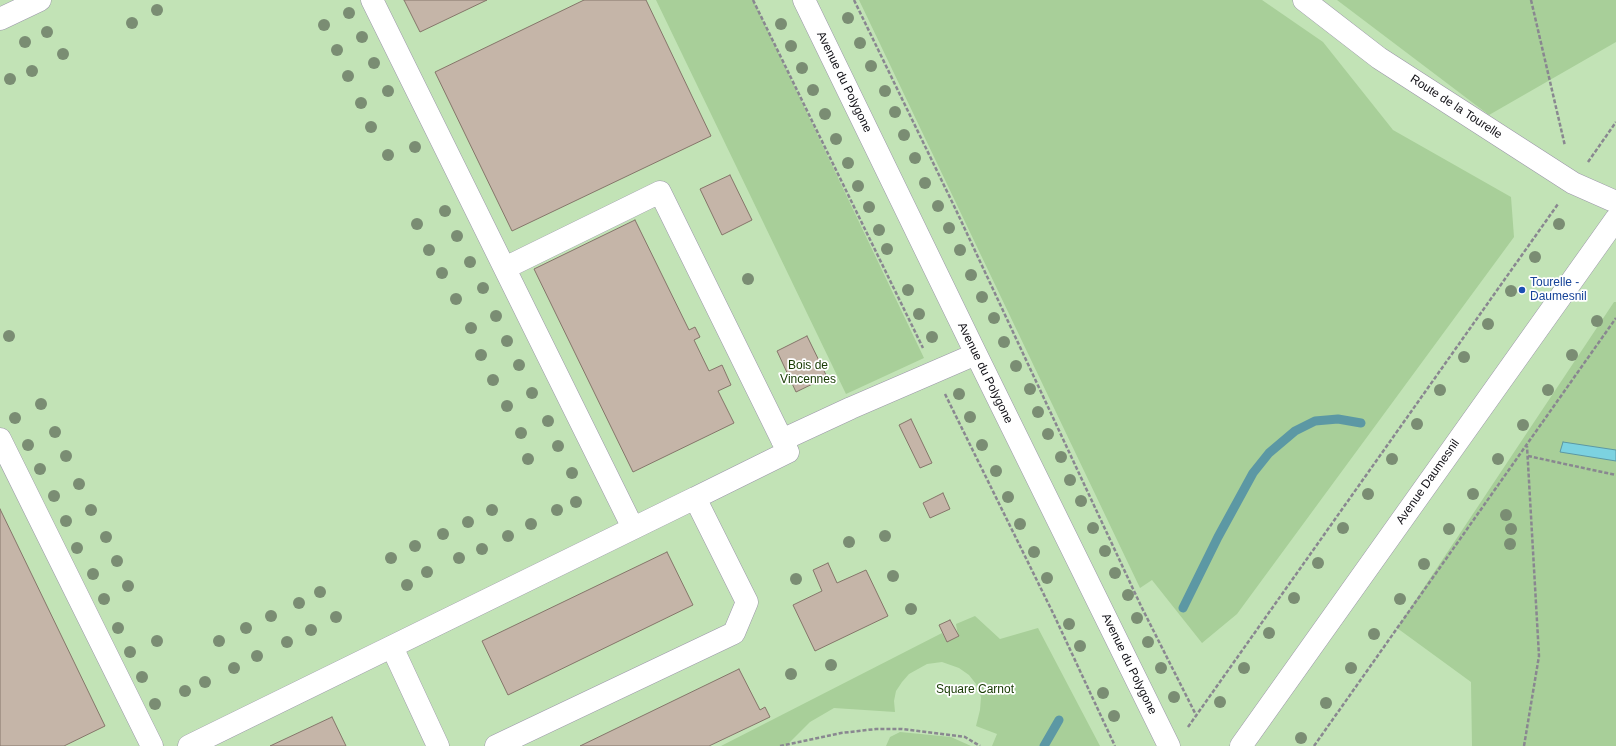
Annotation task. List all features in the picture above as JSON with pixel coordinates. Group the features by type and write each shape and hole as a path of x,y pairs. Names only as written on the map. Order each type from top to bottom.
{"street":[{"path":"0,20 40,0"},
{"path":"372,0 634,528"},
{"name":"Avenue du Polygone","path":"804,0 1169,746"},
{"name":"Route de la Tourelle","path":"1304,0 1378,58 1573,183 1616,202"},
{"path":"189,746 788,452 660,192 505,268"},
{"name":"Avenue Daumesnil","path":"1241,746 1616,218"},
{"path":"782,440 851,408 976,354"},
{"path":"0,439 152,746"},
{"path":"496,746 734,633 747,602 695,498"},
{"path":"392,647 438,746"}],"path":[{"path":"854,0 956,210 1140,606 1196,715"},
{"path":"1531,0 1573,183"},
{"path":"1573,183 1616,122"},
{"path":"1186,731 1552,212"},
{"path":"1314,746 1616,318"},
{"path":"1524,746 1539,656 1527,445"},
{"path":"1528,456 1616,475"},
{"path":"780,746 841,733 876,729 895,729 965,737 980,746"}],"green space":[{"name":"Bois de Vincennes","path":"0,0 1616,0 1616,746 0,746"},
{"path":"656,0 753,0 924,358 846,394"},
{"path":"859,0 1262,0 1323,42 1393,130 1511,197 1514,237 1237,614 1202,643 1152,580 1140,588"},
{"path":"1337,0 1616,0 1616,42 1489,115"},
{"path":"1614,302 1616,302 1616,746 1472,746 1471,682 1397,628"},
{"name":"Square Carnot","path":"975,616 1000,639 1038,628 1100,746 992,746 997,734 976,726 980,710 981,697 976,684 969,675 959,668 942,662 927,664 909,674 896,691 894,701 895,712 834,708 810,722 786,746 721,746 942,633 947,642 958,636 956,624"},
{"path":"900,732 951,737 971,746 886,746 890,737"}],"water":[{"path":"1563,442 1616,450 1616,461 1560,452"}],"building":[{"path":"404,0 487,0 420,32"},
{"path":"584,0 646,0 711,136 512,231 435,72"},
{"path":"730,175 752,220 722,235 700,189"},
{"path":"635,220 689,330 695,327 700,337 694,340 709,371 722,365 731,385 718,391 734,423 633,472 534,269"},
{"path":"807,336 827,377 796,392 777,351"},
{"path":"911,419 932,463 920,468 899,425"},
{"path":"943,493 950,509 930,518 923,503"},
{"path":"0,509 105,726 64,746 0,746"},
{"path":"667,552 693,605 508,695 482,641"},
{"path":"828,563 837,583 866,570 888,616 815,651 793,605 822,591 813,570"},
{"path":"950,620 959,636 947,642 939,625"},
{"path":"739,669 760,710 765,707 770,717 709,746 580,746"},
{"path":"332,717 346,746 270,746"}],"waterway":[{"path":"1183,608 1218,537 1253,473 1269,453 1295,431 1315,421 1338,419 1361,423"},
{"path":"1044,746 1059,720"}],"place":[{"name":"Tourelle - Daumesnil","path":"1522,290"}]}
